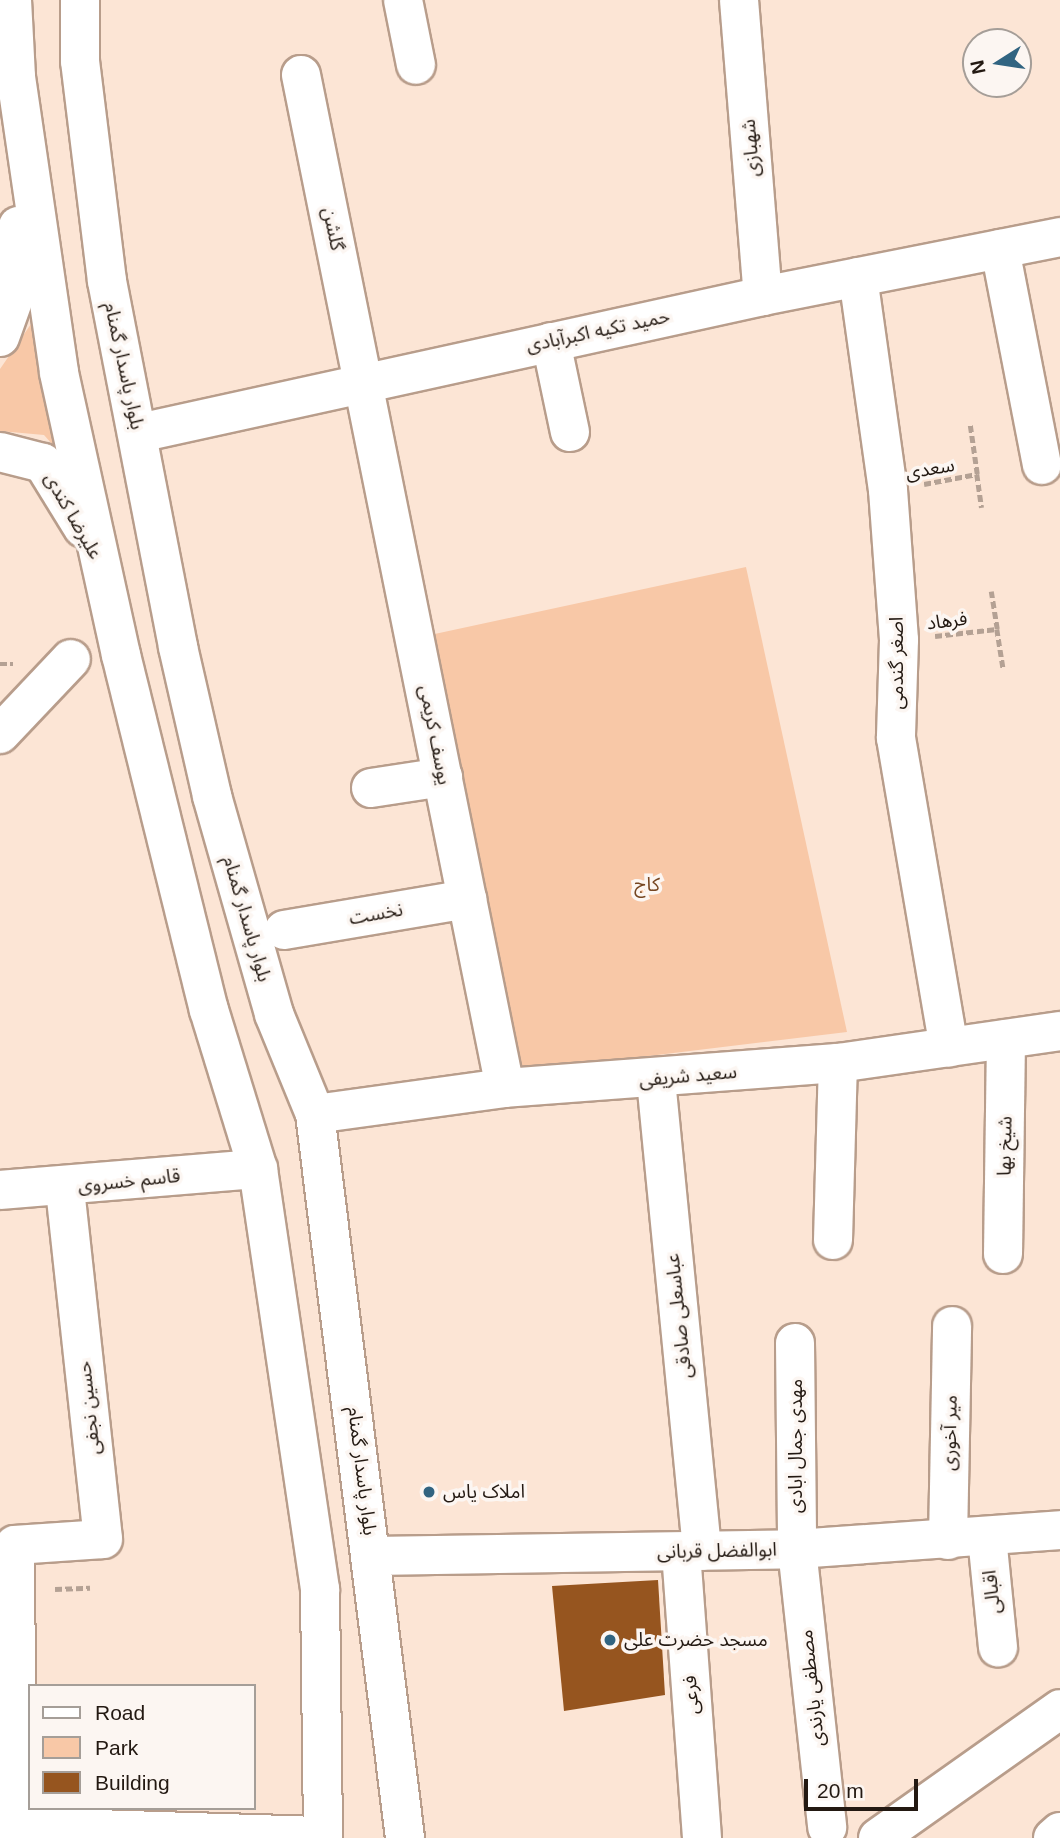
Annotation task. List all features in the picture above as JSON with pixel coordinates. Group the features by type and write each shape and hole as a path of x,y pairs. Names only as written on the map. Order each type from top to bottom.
{"main road":[{"path":"0,337 18,287 16,77 12,0"},
{"name":"بلوار پاسدار گمنام","path":"80,0 80,61 107,281 178,647 212,796 274,1013 315,1114 373,1556 405,1838"},
{"path":"402,0 416,65"},
{"name":"شهبازی","path":"740,0 763,296"},
{"name":"گلشن","path":"302,75 364,382"},
{"path":"8,1659 12,1830 323,1837 320,1589 258,1168 209,1010 104,571 60,373 16,77"},
{"name":"حمید تکیه اکبرآبادی","path":"138,433 763,296 1060,237"},
{"path":"1000,249 1042,465"},
{"name":"اصغر گندمی","path":"858,277 888,491 900,640 895,738 950,1047"},
{"path":"551,342 570,432"},
{"name":"یوسف کریمی","path":"364,382 505,1088"},
{"name":"علیرضا کندی","path":"0,452 43,463 77,515 104,571"},
{"path":"0,734 71,659"},
{"path":"371,788 443,777"},
{"name":"نخست","path":"284,930 467,899"},
{"name":"سعید شریفی","path":"315,1114 505,1088 656,1080 838,1063 1060,1031"},
{"name":"شیخ بها","path":"1003,1254 1006,1039"},
{"path":"832,1240 838,1063"},
{"name":"عباسعلی صادقی","path":"656,1080 692,1552"},
{"name":"قاسم خسروی","path":"0,1190 65,1188 258,1168"},
{"name":"حسین نجفی","path":"8,1659 15,1545 103,1539 65,1188"},
{"name":"میر آخوری","path":"948,1540 952,1326"},
{"name":"مهدی جمال ابادی","path":"795,1343 797,1549"},
{"name":"ابوالفضل قربانی","path":"373,1556 797,1549 1060,1530"},
{"name":"اقبالی","path":"987,1537 998,1647"},
{"name":"مصطفی یارندی","path":"797,1549 827,1827"},
{"name":"فرعی","path":"692,1552 702,1838"},
{"path":"878,1838 1060,1709"},
{"path":"1053,1838 1060,1832"}],"path":[{"name":"سعدی","path":"970,425 982,508"},
{"name":"سعدی","path":"888,491 977,474"},
{"name":"فرهاد","path":"991,591 1003,668"},
{"name":"فرهاد","path":"900,640 997,629"}],"green space":[{"path":"31,324 39,377 68,462 44,435 0,431 0,369"},
{"name":"کاج","path":"746,567 847,1032 517,1072 430,635"}],"building":[{"name":"مسجد حضرت علی","path":"658,1580 665,1695 564,1711 552,1586"}],"place":[{"name":"املاک یاس","path":"429,1492"},
{"name":"مسجد حضرت علی","path":"610,1640"}]}
